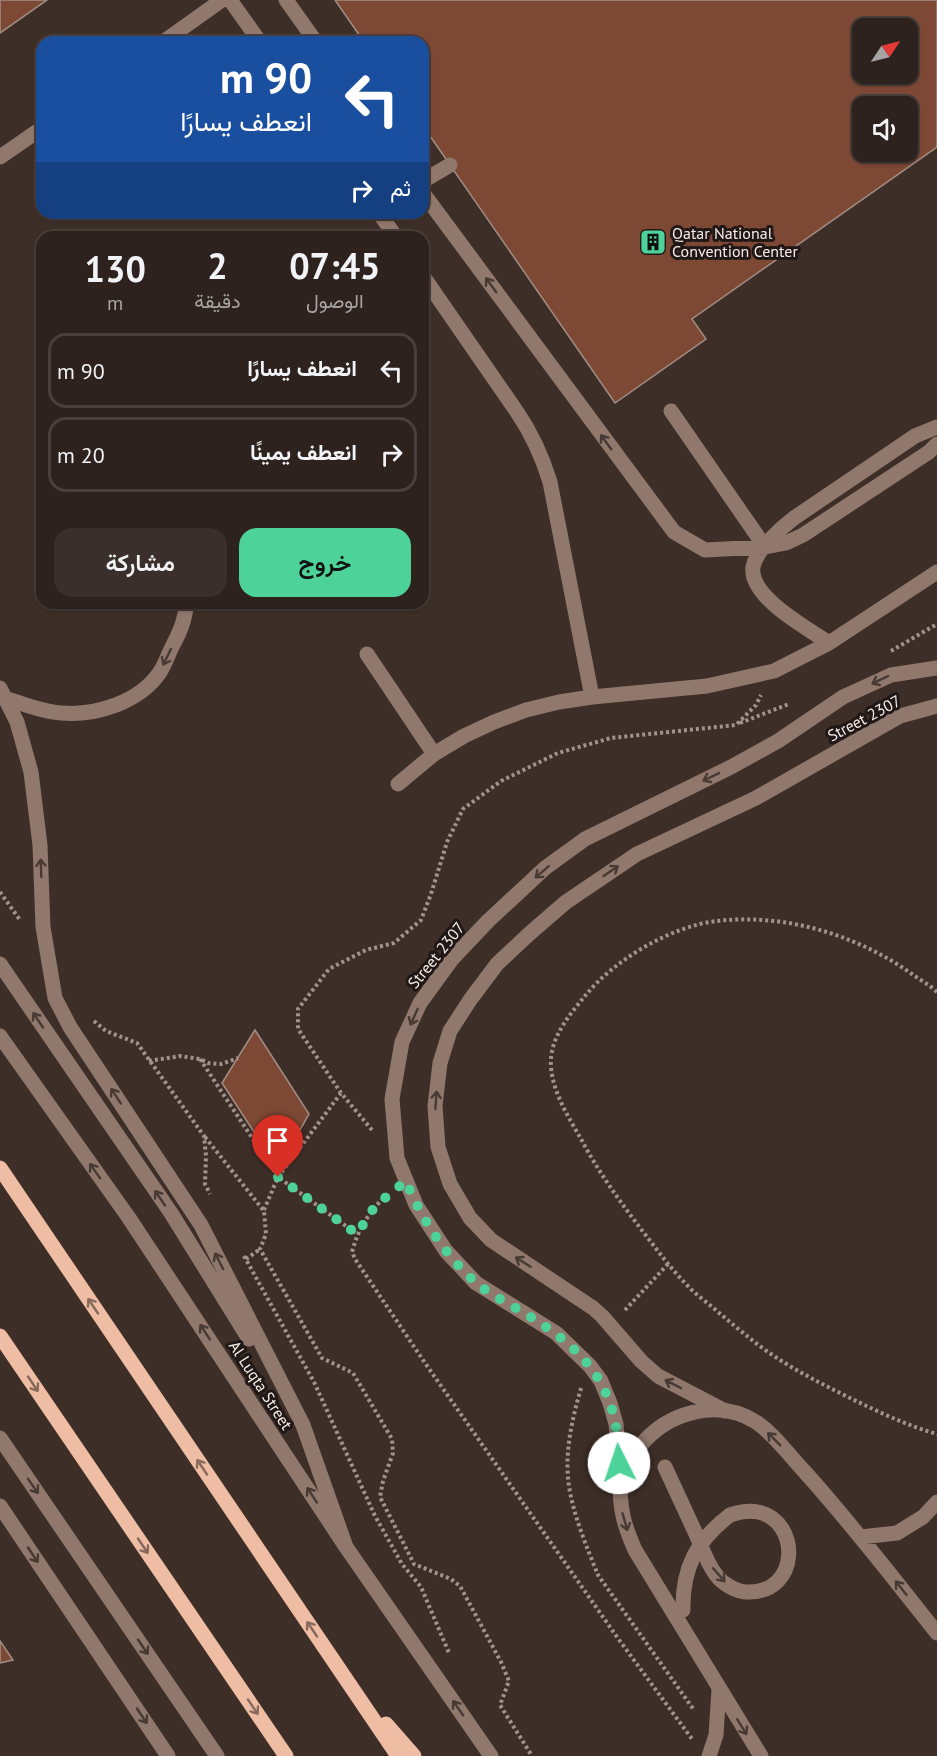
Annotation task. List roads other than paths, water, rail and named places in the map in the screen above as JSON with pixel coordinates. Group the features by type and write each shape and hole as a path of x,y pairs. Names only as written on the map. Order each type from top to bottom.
{"main road":[{"path":"0,1168 398,1756"},
{"path":"0,1336 286,1756"},
{"path":"345,1677 414,1756"}],"street":[{"path":"171,36 222,0"},
{"path":"230,0 256,36"},
{"path":"286,0 312,36"},
{"path":"0,157 36,132"},
{"path":"429,177 450,165"},
{"path":"429,201 674,532 705,550 765,547 786,543 804,535 937,444"},
{"path":"429,285 532,434 542,457 550,482 592,697"},
{"path":"671,411 765,547"},
{"path":"829,643 779,608 760,590 754,579 753,567 757,556 777,532 794,518 915,436 937,427"},
{"path":"398,784 434,754 484,726 526,710 592,697 707,686 774,671 829,643 937,572"},
{"path":"3,693 43,710 61,713 79,713 106,708 132,697 160,672 184,623 186,609"},
{"path":"367,654 434,754"},
{"name":"Street 2307","path":"761,1756 635,1550 623,1521 616,1424 601,1381 590,1366 556,1333 476,1283 446,1251 416,1205 397,1158 392,1099 402,1042 420,1003 452,959 488,921 545,868 585,839 778,741 843,697 891,675 937,668"},
{"path":"3,693 17,722 31,772 40,845 43,927 56,998 70,1027 201,1225 303,1425 346,1547"},
{"name":"Street 2307","path":"725,1411 658,1376 641,1361 593,1308 491,1240 470,1218 450,1184 438,1147 435,1106 440,1063 450,1031 497,964 566,902 637,854 756,798 900,716 937,706"},
{"path":"0,964 171,1213 303,1425"},
{"path":"52,1040 70,1027"},
{"name":"Al Luqta Street","path":"0,1036 129,1218 346,1547 491,1756"},
{"path":"620,1478 646,1438 660,1427 692,1411 725,1411 756,1422 775,1439 861,1537 937,1634"},
{"path":"0,1438 218,1756"},
{"path":"665,1467 707,1560 717,1576 731,1587 744,1592 756,1592 770,1587 785,1571 789,1561 789,1548 780,1528 771,1518 758,1512 743,1511 730,1515 711,1531 693,1555 687,1569 683,1610 686,1635"},
{"path":"861,1537 897,1533 923,1517 937,1502"},
{"path":"0,1506 168,1756"},
{"path":"709,1756 715,1738 718,1689"}],"place":[{"name":"Qatar National Convention Center","path":"653,242"}]}
